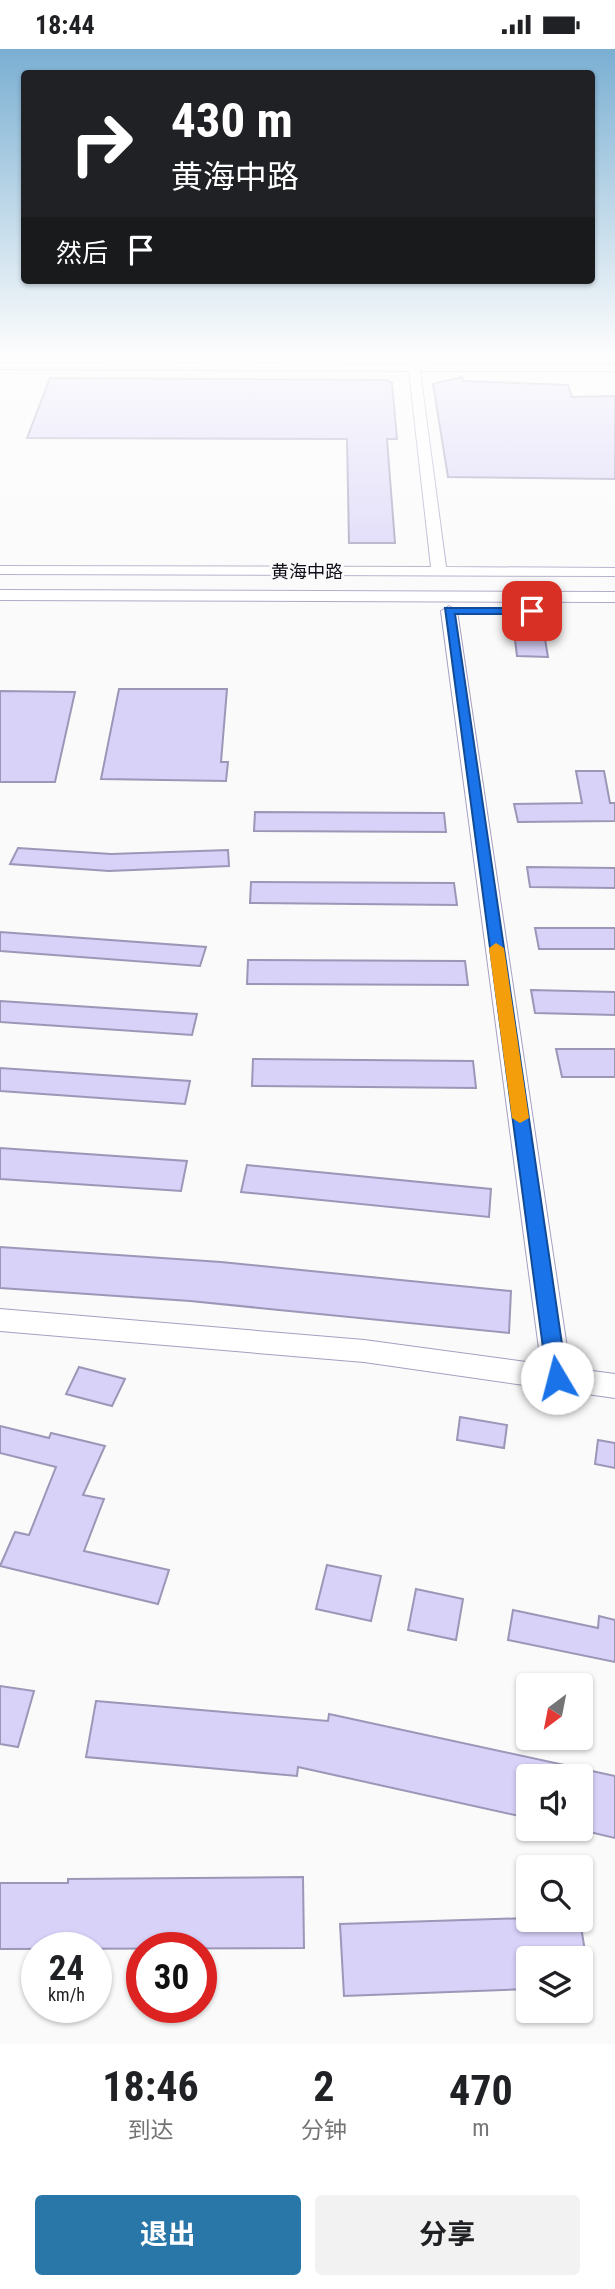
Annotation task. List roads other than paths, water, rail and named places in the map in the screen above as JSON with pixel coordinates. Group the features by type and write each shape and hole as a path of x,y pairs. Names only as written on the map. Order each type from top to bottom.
{"street":[{"path":"425,449 439,572"},
{"name":"黄海中路","path":"0,570 439,572 613,579"},
{"name":"黄海中路","path":"0,585 613,579"},
{"name":"黄海中路","path":"0,595 75,602 449,611 615,611"},
{"name":"黄海中路","path":"0,609 75,602 615,597"},
{"path":"449,611 557,1378"},
{"path":"0,1320 364,1351 615,1386"}]}
